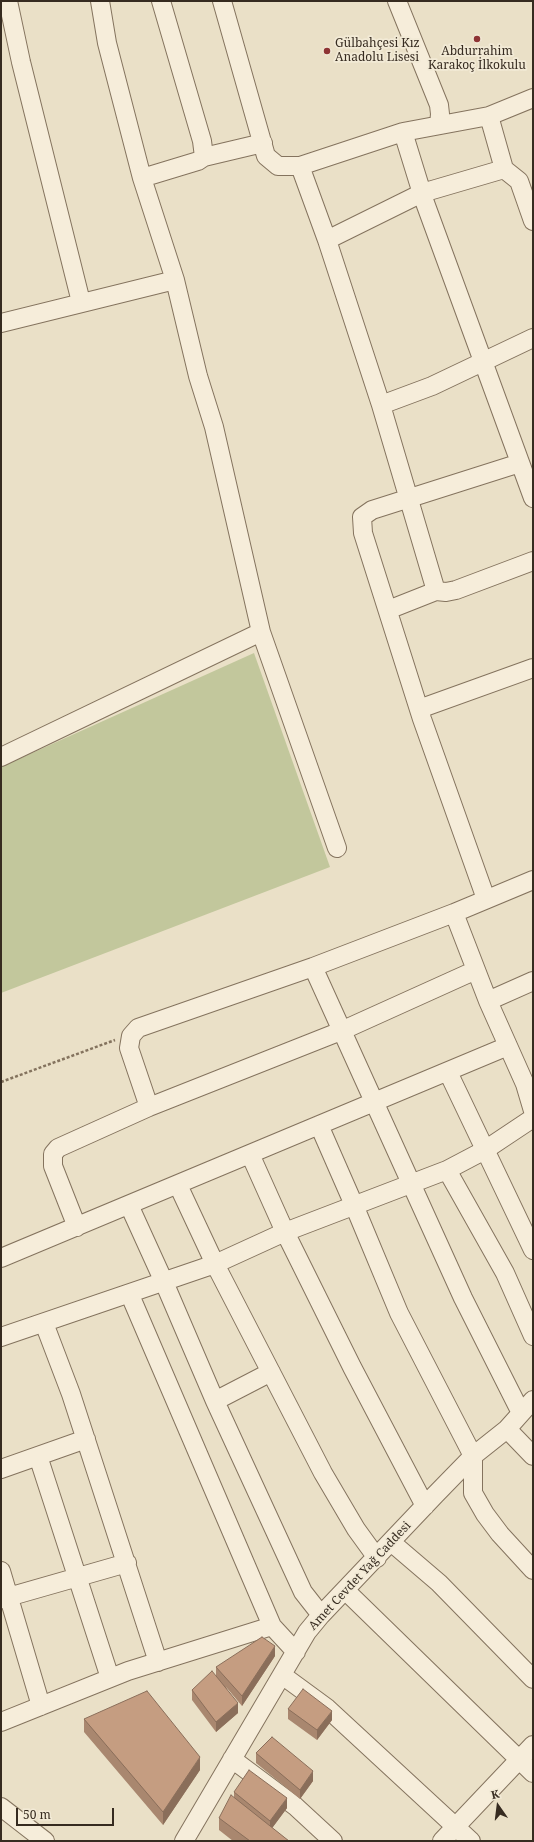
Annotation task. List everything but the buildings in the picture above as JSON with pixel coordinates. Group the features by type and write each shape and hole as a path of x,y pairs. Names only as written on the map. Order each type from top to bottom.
{"street":[{"path":"8,1 21,62 81,302"},
{"path":"100,1 107,43 142,178 175,280 198,376 214,427 226,473 261,632 337,848"},
{"path":"161,1 202,141 204,157"},
{"path":"222,1 266,156 278,166 300,166 403,132 489,116 533,98"},
{"path":"397,1 439,105 439,125"},
{"path":"489,116 504,169 519,181 533,221"},
{"path":"403,132 422,193 533,498"},
{"path":"142,178 198,161 204,157 263,143"},
{"path":"300,166 327,240 381,405 436,591"},
{"path":"327,240 422,193 504,169"},
{"path":"1,323 175,280"},
{"path":"381,405 432,386 533,338"},
{"path":"486,899 419,709 363,533 362,517 372,510 520,463"},
{"path":"388,610 436,591 446,592 456,590 533,561"},
{"path":"1,757 261,632"},
{"path":"419,709 533,668"},
{"path":"149,1107 130,1054 129,1042 131,1036 143,1025 313,967 454,913 533,880"},
{"path":"454,913 488,1001 508,1046 529,1082 533,1112"},
{"path":"313,967 341,1031 376,1102 463,1298 527,1406"},
{"path":"77,1228 53,1166 53,1154 58,1148 149,1107 341,1031 476,970"},
{"path":"488,1001 533,981"},
{"path":"1,1258 77,1228 508,1046"},
{"path":"448,1072 533,1250"},
{"path":"1,1337 130,1295 215,1264 285,1232 447,1170 485,1150 533,1118"},
{"path":"319,1125 399,1314 473,1456 473,1493 485,1514 500,1534 533,1570"},
{"path":"250,1154 285,1232 352,1367 425,1506"},
{"path":"447,1170 505,1273 533,1336"},
{"path":"178,1185 215,1264 323,1473 356,1529 377,1558"},
{"path":"129,1206 215,1400 303,1592 321,1615"},
{"path":"130,1295 272,1626 296,1652"},
{"path":"44,1323 86,1439 127,1562 158,1662"},
{"path":"215,1400 271,1372"},
{"name":"Amet Cevdet Yağ Caddesi","path":"184,1841 307,1632 321,1615 473,1456 507,1428 527,1406"},
{"path":"507,1428 533,1456"},
{"path":"1,1469 86,1439"},
{"path":"38,1456 110,1678"},
{"path":"391,1542 439,1583 533,1679"},
{"path":"5,1598 127,1562"},
{"path":"1,1570 5,1598 42,1706"},
{"path":"346,1590 533,1773"},
{"path":"1,1722 110,1678 272,1626"},
{"path":"282,1675 327,1708 471,1841"},
{"path":"442,1841 533,1745"},
{"path":"232,1759 295,1806 333,1841"},
{"path":"1,1807 45,1841"}],"path":[{"path":"1,1082 118,1039 131,1036"}],"green space":[{"path":"254,653 330,867 1,993 1,767"}],"place":[{"name":"Abdurrahim Karakoç İlkokulu","path":"477,39"},
{"name":"Gülbahçesi Kız Anadolu Lisesi","path":"327,51"}]}
